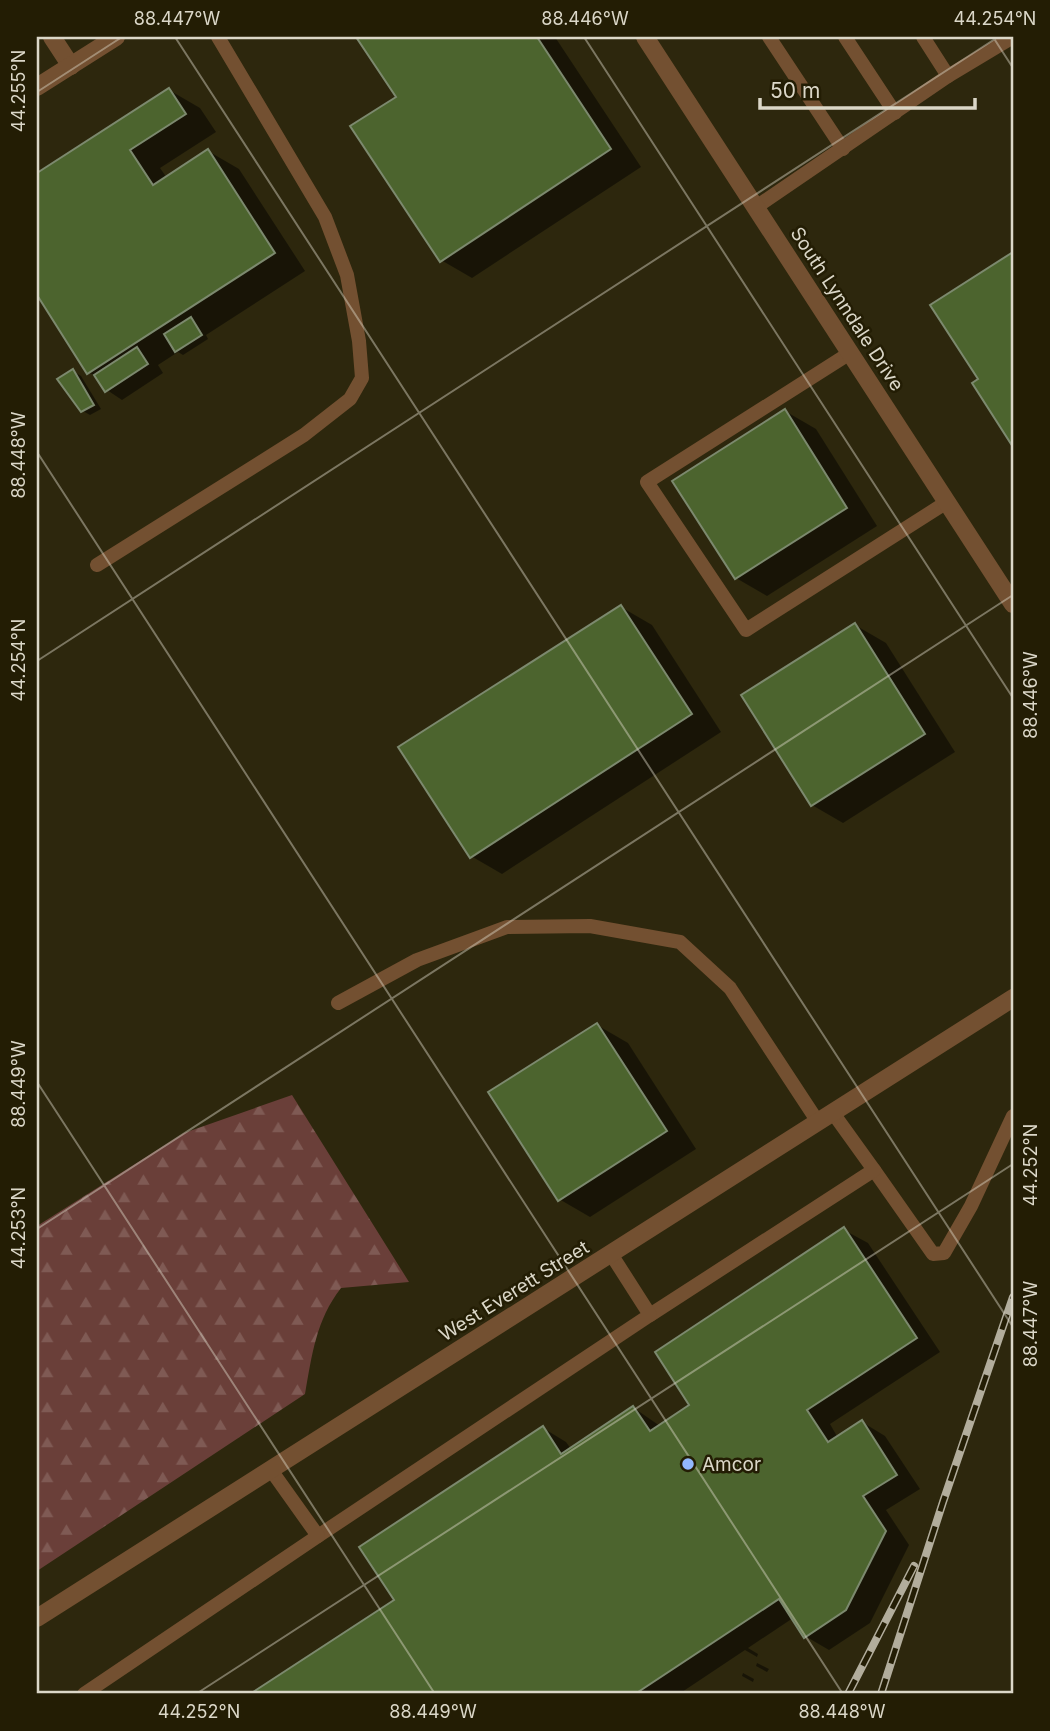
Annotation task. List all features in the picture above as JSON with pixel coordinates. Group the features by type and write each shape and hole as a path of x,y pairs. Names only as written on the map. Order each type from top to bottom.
{"street":[{"path":"52,37 71,66"},
{"path":"37,87 116,37"},
{"name":"South Lynndale Drive","path":"645,37 1013,604"},
{"name":"West Everett Street","path":"37,1618 1013,998"}],"lane":[{"path":"97,565 304,435 350,399 362,378 359,341 347,275 325,217 218,37"},
{"path":"769,37 843,149"},
{"path":"845,37 895,113"},
{"path":"923,37 948,76"},
{"path":"756,207 948,76 1013,37"},
{"path":"850,353 647,482 746,629 947,502"},
{"path":"338,1003 417,960 506,927 590,926 680,942 730,989 826,1117 874,1170 933,1254 944,1253 971,1206 1013,1116"},
{"path":"85,1694 650,1315 874,1170"},
{"path":"611,1254 650,1315"},
{"path":"271,1470 318,1536"}],"green space":[{"path":"292,1095 409,1282 341,1288 320,1325 305,1394 37,1571 37,1226 184,1133"}],"building":[{"path":"356,37 537,37 611,149 440,262 350,126 396,97"},
{"path":"169,88 186,114 130,150 153,185 208,149 275,253 87,374 37,295 37,173"},
{"path":"1013,252 1013,447 972,383 978,379 930,305"},
{"path":"191,317 202,335 175,352 164,334"},
{"path":"137,347 148,364 105,392 94,375"},
{"path":"73,369 94,405 81,412 57,379"},
{"path":"785,409 847,508 735,579 672,481"},
{"path":"621,605 692,714 470,858 398,747"},
{"path":"855,623 925,734 811,806 741,695"},
{"path":"597,1023 667,1131 558,1201 488,1092"},
{"name":"Amcor","path":"844,1227 917,1338 807,1410 828,1442 862,1420 897,1475 863,1496 886,1531 846,1610 804,1638 779,1599 635,1694 250,1694 394,1600 359,1547 543,1426 561,1454 633,1406 650,1431 689,1405 655,1352"}],"railway":[{"path":"881,1694 1013,1297"},
{"path":"848,1694 914,1566"}],"place":[{"name":"Amcor","path":"688,1464"}]}
